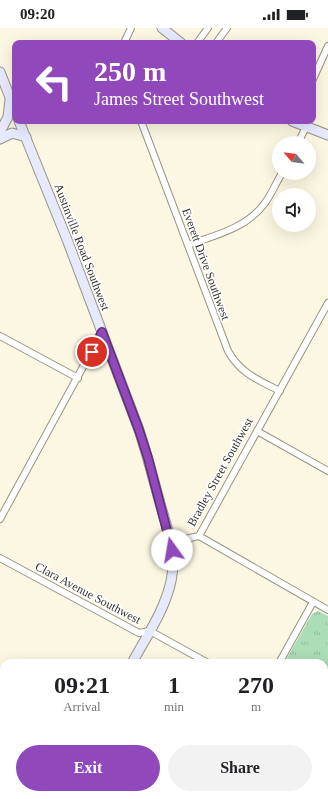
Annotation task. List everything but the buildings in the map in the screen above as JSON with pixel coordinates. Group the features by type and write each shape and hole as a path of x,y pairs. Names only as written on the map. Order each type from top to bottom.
{"street":[{"path":"126,40 132,28"},
{"path":"162,28 177,40"},
{"path":"199,40 208,28"},
{"path":"218,40 227,28"},
{"path":"316,72 328,46"},
{"path":"0,72 12,103"},
{"path":"0,132 8,117 10,98"},
{"path":"0,138 17,124"},
{"name":"Austinville Road Southwest","path":"21,124 139,430 171,542"},
{"name":"Everett Drive Southwest","path":"142,124 231,358 247,374 280,391"},
{"path":"300,124 328,135"},
{"path":"302,136 306,127"},
{"path":"0,138 12,133 26,137"},
{"path":"188,244 236,227 249,219 265,203 278,180"},
{"name":"Bradley Street Southwest","path":"171,542 199,536 328,303"},
{"path":"0,519 102,332"},
{"path":"0,336 78,378"},
{"path":"257,431 328,471"},
{"path":"199,536 328,610"},
{"path":"134,659 164,603 169,588 173,565 171,542"},
{"name":"Clara Avenue Southwest","path":"0,558 139,633 150,631 201,659"},
{"path":"281,659 313,602"}],"green space":[{"path":"318,611 328,616 328,659 286,659 312,614"}],"route":[{"path":"92,352 102,332 148,458 172,550"}]}
